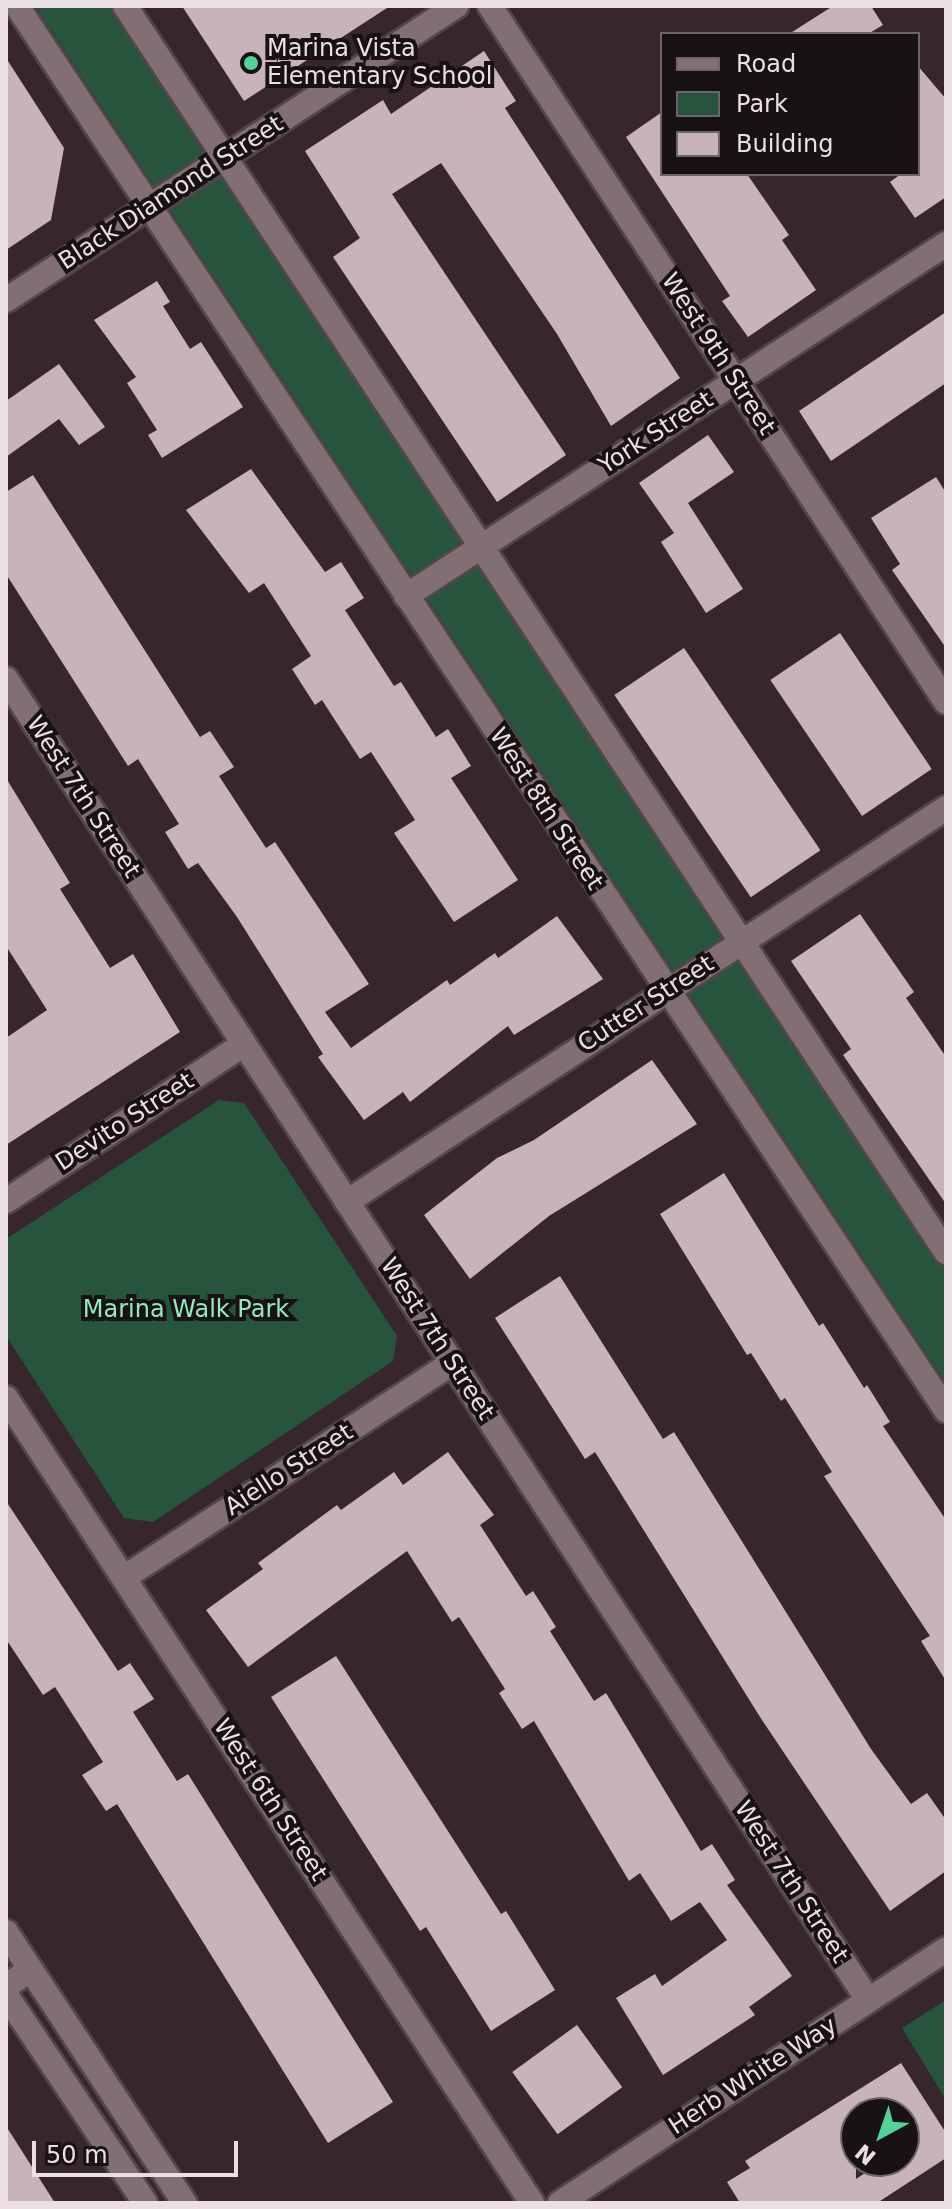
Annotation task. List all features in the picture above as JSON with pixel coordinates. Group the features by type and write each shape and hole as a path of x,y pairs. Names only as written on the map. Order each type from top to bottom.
{"street":[{"name":"West 8th Street","path":"17,6 665,991 941,1394"},
{"path":"125,6 479,549 946,1252"},
{"name":"Black Diamond Street","path":"6,300 456,6"},
{"name":"West 9th Street","path":"490,6 946,702"},
{"name":"York Street","path":"406,596 946,244"},
{"name":"West 7th Street","path":"6,679 868,2000"},
{"name":"Cutter Street","path":"347,1202 946,808"},
{"name":"Devito Street","path":"6,1201 244,1044"},
{"name":"Aiello Street","path":"125,1577 452,1363"},
{"name":"West 6th Street","path":"10,1414 125,1577 532,2203"},
{"path":"6,1932 185,2203"},
{"name":"Herb White Way","path":"560,2203 946,1949"},
{"path":"6,1987 30,1969"},
{"path":"6,1995 145,2203"}],"green space":[{"path":"35,6 110,6 946,1253 946,1383"},
{"name":"Marina Walk Park","path":"219,1100 244,1103 397,1336 393,1361 153,1522 124,1518 6,1336 6,1239"},
{"path":"946,2000 946,2100 902,2028"}],"building":[{"path":"182,6 390,6 244,101"},
{"path":"833,6 871,6 883,25 871,32 792,32"},
{"path":"484,51 516,101 505,108 680,378 611,426 557,334 441,163 392,194 566,455 497,502 333,257 360,238 305,151 383,100 391,114"},
{"path":"6,58 64,148 51,220 6,250"},
{"path":"920,68 946,99 946,197 915,218 890,182 898,176 920,176"},
{"path":"660,113 660,176 748,176 789,235 782,240 816,290 748,337 722,301 730,296 626,137"},
{"path":"157,281 170,302 163,306 190,349 201,342 243,407 162,458 148,435 157,430 127,383 136,377 94,320"},
{"path":"946,312 946,383 831,461 799,411"},
{"path":"59,364 105,427 79,445 59,419 6,457 6,401"},
{"path":"708,435 734,472 688,503 743,589 706,613 661,542 674,533 639,483"},
{"path":"251,469 325,572 341,562 364,598 345,610 394,686 401,682 436,737 448,729 471,766 451,778 518,880 454,922 394,833 415,820 371,752 360,759 322,700 315,705 292,669 311,656 264,583 249,593 186,510"},
{"path":"33,475 200,737 210,731 234,767 219,776 266,848 275,842 369,984 325,1012 351,1048 447,980 450,985 495,953 498,958 557,916 603,979 514,1035 508,1026 410,1102 403,1092 364,1120 318,1057 323,1054 237,917 198,863 188,869 165,832 179,824 138,759 128,766 6,574 6,492"},
{"path":"936,477 946,493 946,648 892,570 900,564 871,518"},
{"path":"840,633 932,769 862,816 770,680"},
{"path":"684,648 820,850 751,897 614,695"},
{"path":"6,778 70,883 60,889 110,968 133,954 180,1032 6,1145 6,1038 47,1010 6,946"},
{"path":"860,914 914,992 906,998 946,1057 946,1204 843,1055 851,1049 791,961"},
{"path":"652,1060 697,1124 549,1216 470,1279 424,1215 497,1158 534,1140"},
{"path":"724,1173 819,1326 823,1323 864,1388 867,1385 890,1422 883,1426 946,1520 946,1681 921,1641 930,1636 824,1476 832,1472 785,1398 781,1401 751,1353 747,1355 660,1214"},
{"path":"560,1276 663,1439 674,1432 871,1749 911,1804 927,1793 946,1820 946,1871 890,1911 760,1717 595,1452 585,1459 495,1318"},
{"path":"448,1452 494,1515 480,1525 526,1596 533,1591 556,1627 550,1631 594,1701 606,1693 701,1851 712,1844 735,1880 727,1885 792,1976 749,2007 755,2015 663,2075 616,1998 655,1974 662,1986 727,1940 700,1902 671,1921 640,1873 629,1881 534,1721 522,1729 499,1693 505,1689 459,1617 452,1622 407,1551 248,1667 206,1610 263,1569 258,1563 337,1505 341,1510 394,1472 403,1485"},
{"path":"6,1501 118,1671 130,1663 154,1699 133,1712 177,1781 188,1774 393,2102 328,2143 117,1804 106,1811 82,1775 103,1762 55,1687 43,1695 6,1639"},
{"path":"336,1656 501,1914 506,1911 555,1990 491,2031 426,1927 420,1931 271,1697"},
{"path":"577,2025 622,2087 558,2134 512,2072"},
{"path":"901,2063 946,2133 946,2158 920,2175 920,2097 847,2097"},
{"path":"840,2101 840,2177 917,2177 877,2203 740,2203 727,2182 750,2168 745,2161"},
{"path":"6,2126 55,2203 6,2203"}],"place":[{"name":"Marina Vista Elementary School","path":"251,63"}]}
